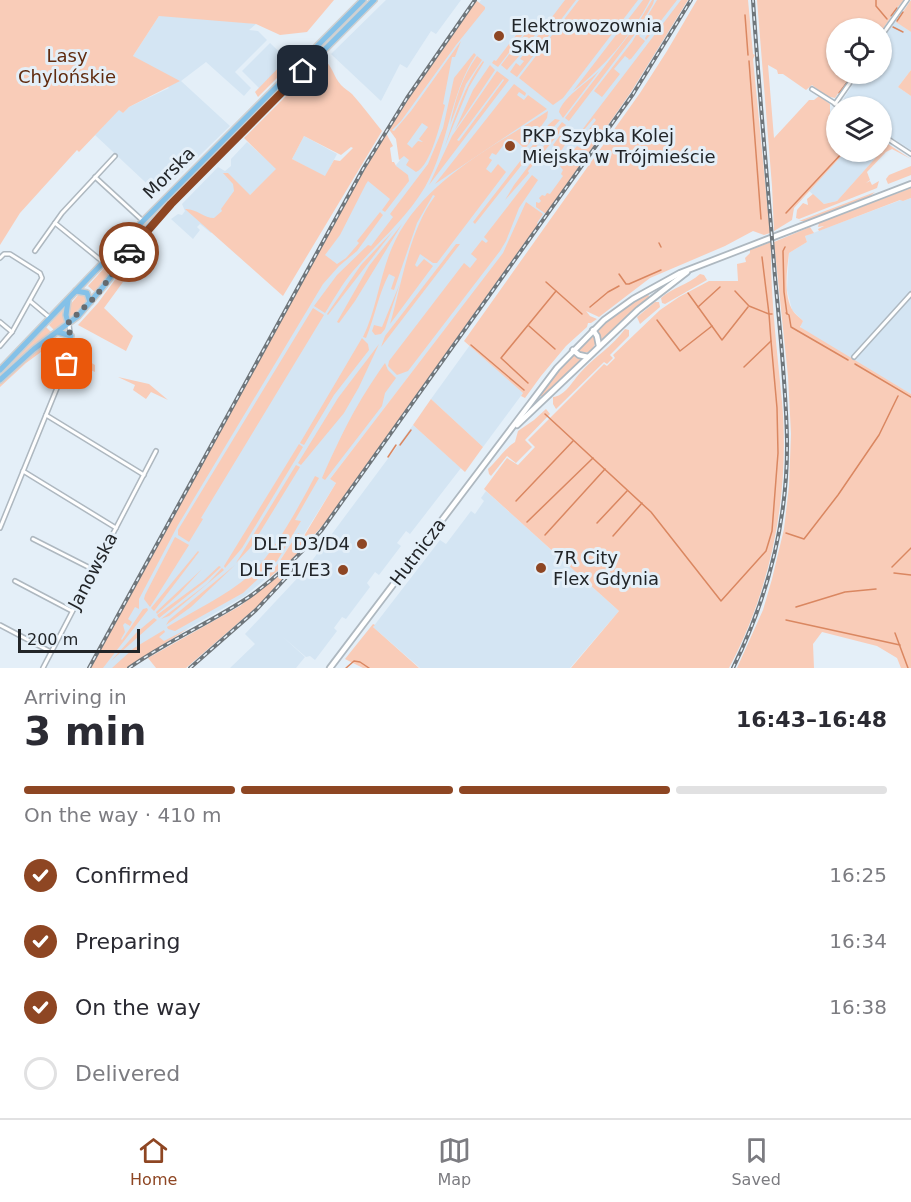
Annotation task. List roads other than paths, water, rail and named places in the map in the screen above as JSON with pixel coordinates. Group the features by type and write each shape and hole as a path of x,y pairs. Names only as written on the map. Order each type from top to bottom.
{"main road":[{"name":"Morska","path":"0,370 143,221 363,0"},
{"name":"Morska","path":"0,380 90,302 149,226 374,0"},
{"name":"Hutnicza","path":"330,668 536,395 573,350 611,314 680,273 911,184"},
{"name":"Hutnicza","path":"506,435 599,346 654,297 687,272"},
{"path":"650,289 654,297"},
{"path":"76,291 87,293 90,302"},
{"path":"68,323 66,315 69,299"},
{"path":"593,330 599,346"},
{"path":"58,332 70,336"},
{"path":"573,350 579,355 588,357"},
{"path":"536,395 542,400"}],"street":[{"path":"892,21 907,0"},
{"path":"812,89 826,98"},
{"path":"892,142 911,154"},
{"path":"34,251 55,223 115,156"},
{"path":"95,177 143,221"},
{"path":"55,223 103,262"},
{"path":"0,258 4,254 10,254 38,272 42,278 12,332 0,346"},
{"path":"854,357 911,294"},
{"path":"30,301 51,319"},
{"path":"0,322 12,332"},
{"path":"0,528 70,356 68,323"},
{"path":"46,415 144,475"},
{"name":"Janowska","path":"43,668 156,451"},
{"path":"23,471 116,528"},
{"path":"33,539 94,570"},
{"path":"15,581 72,611"},
{"path":"0,625 51,652"}],"waterway":[{"path":"876,0 876,6 886,18"},
{"path":"891,16 897,8"},
{"path":"897,21 903,12"},
{"path":"745,15 748,55"},
{"path":"893,27 903,32"},
{"path":"749,61 761,219"},
{"path":"839,93 846,84"},
{"path":"786,213 834,162"},
{"path":"659,243 661,247"},
{"path":"785,247 783,251 784,292 787,314"},
{"path":"762,257 769,314 772,314"},
{"path":"619,274 626,284 629,284 661,270"},
{"path":"546,282 582,314"},
{"path":"590,307 619,286"},
{"path":"698,307 720,287"},
{"path":"528,383 501,358 556,291"},
{"path":"735,291 749,306 769,314 771,341 744,367"},
{"path":"688,293 722,340 748,307"},
{"path":"786,313 789,315 791,327 848,360"},
{"path":"657,320 680,351 712,326"},
{"path":"529,326 555,349"},
{"path":"545,414 651,512 721,601 766,551 772,531 778,453 777,408 771,341"},
{"path":"471,345 524,390"},
{"path":"855,364 911,397"},
{"path":"786,533 804,539 838,495 879,435 898,396"},
{"path":"400,445 411,430"},
{"path":"516,501 573,441"},
{"path":"388,457 396,445"},
{"path":"527,522 593,458"},
{"path":"545,535 605,469"},
{"path":"597,523 627,491"},
{"path":"613,536 642,503"},
{"path":"892,567 911,548"},
{"path":"894,573 911,575"},
{"path":"796,607 845,592 876,589"},
{"path":"786,620 900,645"},
{"path":"895,633 908,668"},
{"path":"346,668 354,661 369,668"}],"railway":[{"path":"89,668 363,169 407,98 475,0"},
{"path":"129,668 249,597 287,566 321,531 633,94 691,0"},
{"path":"733,668 756,614 774,557 784,499 787,440 753,0"},
{"path":"190,668 256,610 296,567"}],"place":[{"name":"Elektrowozownia SKM","path":"499,36"},
{"name":"PKP Szybka Kolej Miejska w Trójmieście","path":"510,146"},
{"name":"DLF D3/D4","path":"362,544"},
{"name":"7R City Flex Gdynia","path":"541,568"},
{"name":"DLF E1/E3","path":"343,570"}],"park label":[{"name":"Lasy Chylońskie","path":"67,66"}]}
